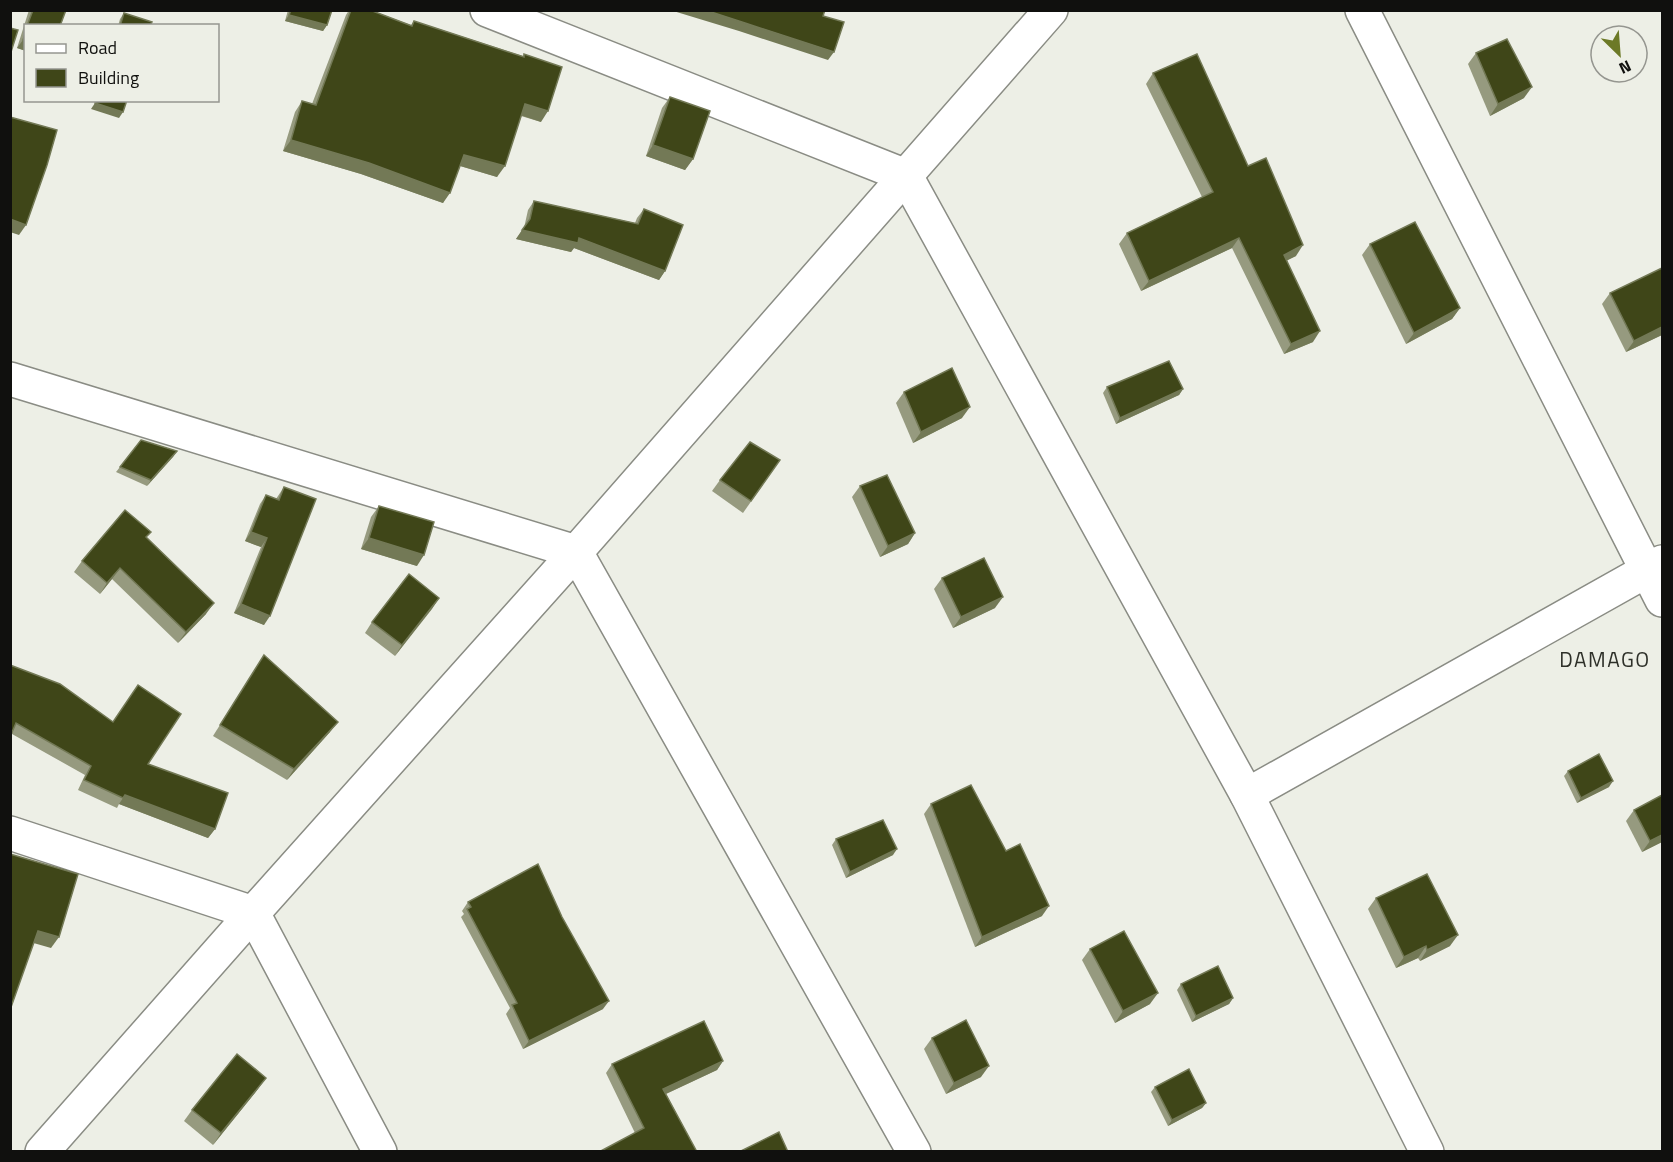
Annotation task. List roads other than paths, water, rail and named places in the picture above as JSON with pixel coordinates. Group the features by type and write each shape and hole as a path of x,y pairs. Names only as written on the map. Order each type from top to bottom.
{"street":[{"path":"487,10 906,176 1247,795 1427,1152"},
{"path":"42,1152 576,552 1051,10"},
{"path":"1362,10 1655,566 1662,600"},
{"path":"10,379 576,552 914,1152"},
{"path":"1247,795 1655,566"},
{"path":"10,833 253,913 380,1152"}],"district":[{"name":"DAMAGO","path":"1605,659"}]}
